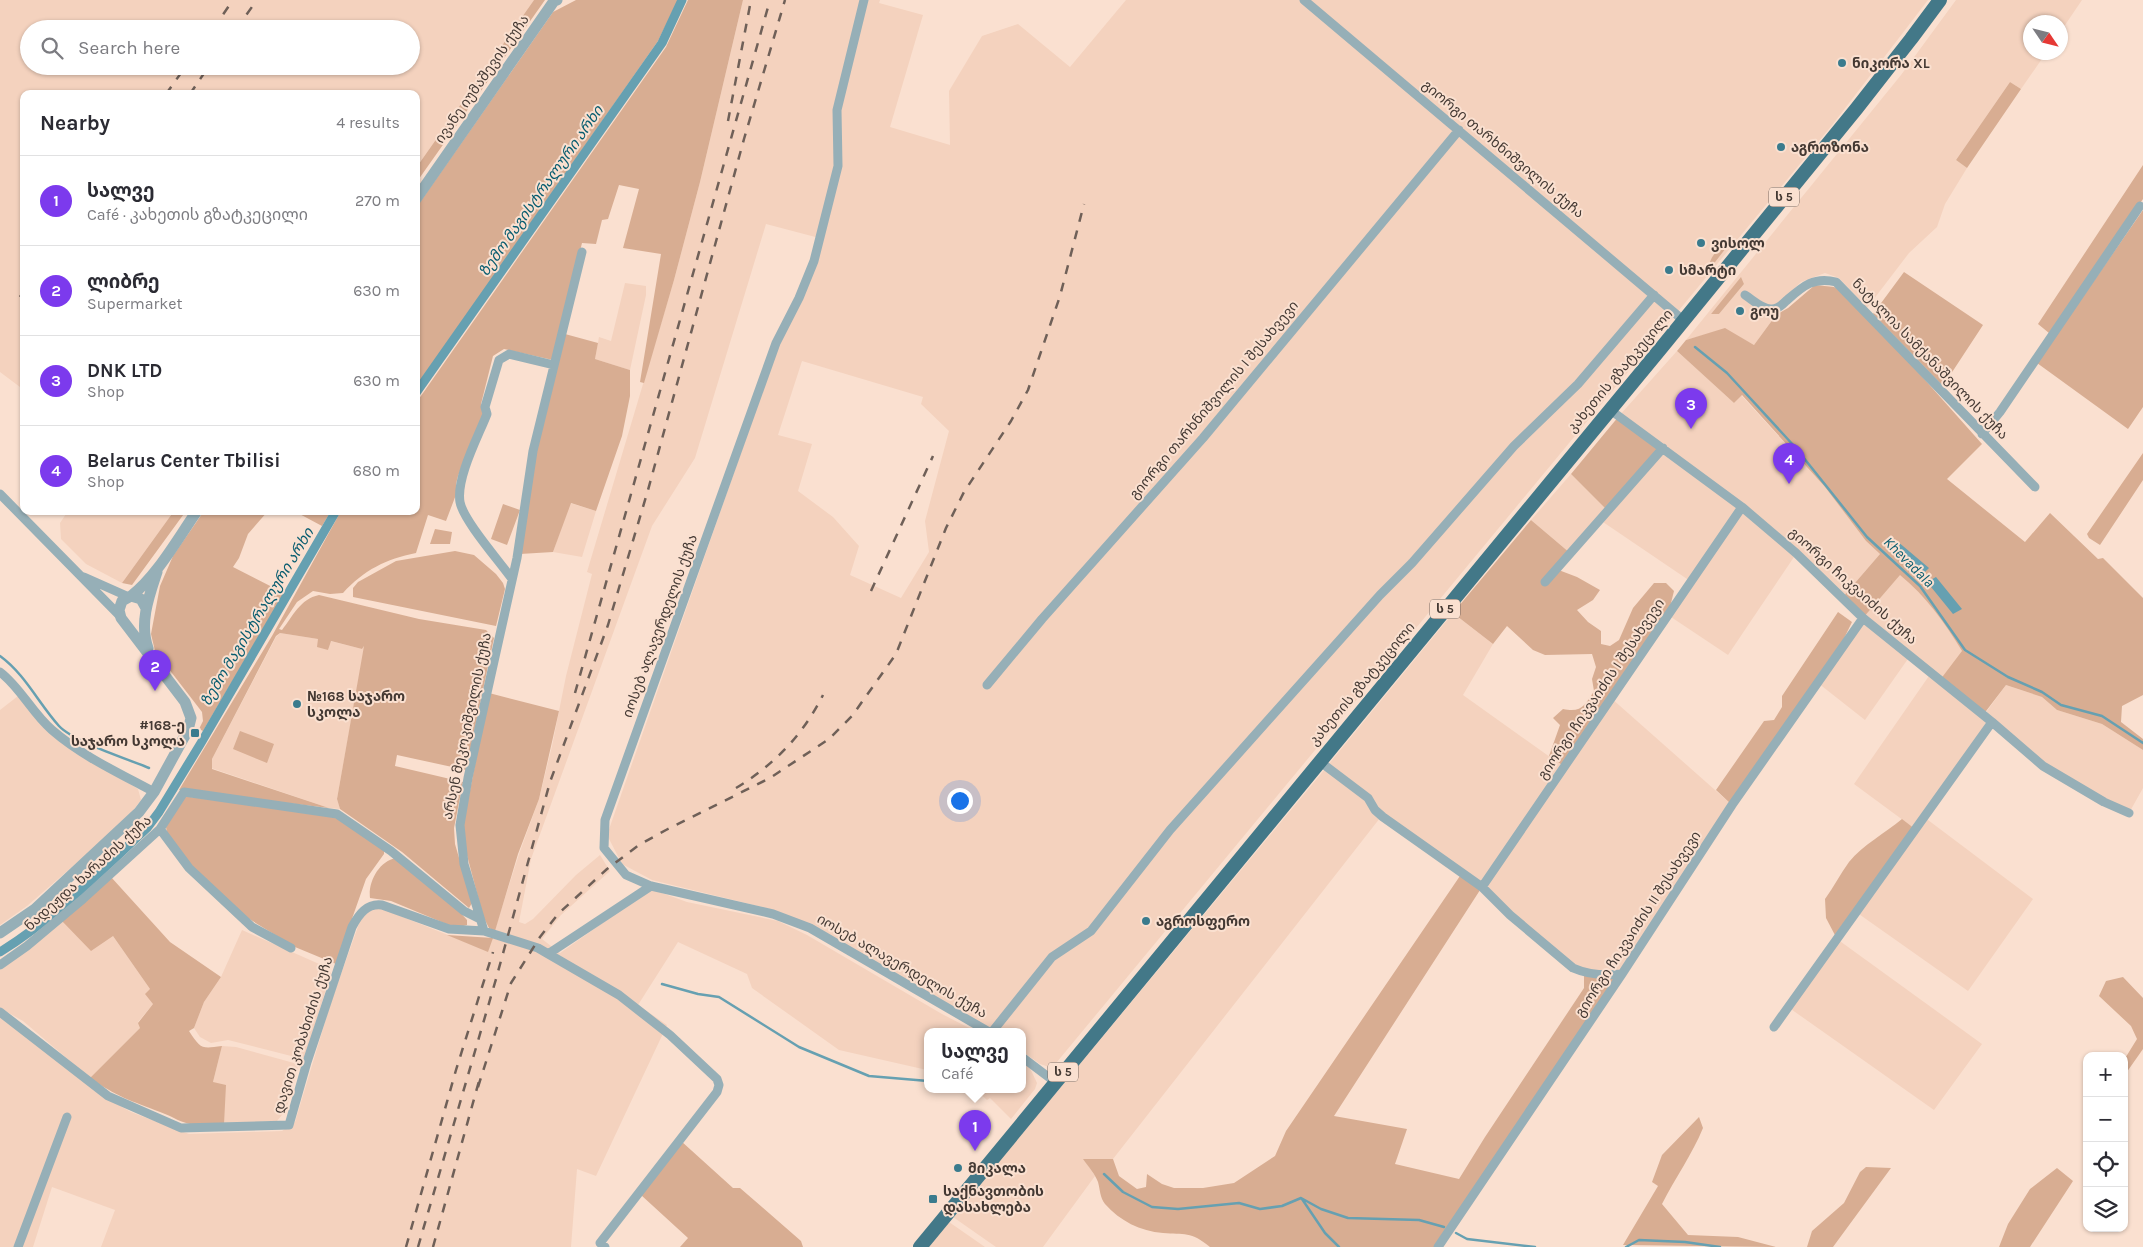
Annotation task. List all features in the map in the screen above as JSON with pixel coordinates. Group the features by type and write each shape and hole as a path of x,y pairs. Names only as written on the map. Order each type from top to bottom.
{"highway":[{"name":"კახეთის გზატკეცილი","path":"920,1247 1857,108 1912,39 1940,0"}],"street":[{"name":"ივანე იუმაშევის ქუჩა","path":"420,193 556,0"},
{"name":"იოსებ ალავერდელის ქუჩა","path":"864,0 837,110 838,166 814,260 799,298 776,343 605,820 604,848 626,876 651,886 764,912 810,928 984,1028"},
{"name":"გიორგი თარხნიშვილის ქუჩა","path":"1304,0 1683,320"},
{"name":"გიორგი თარხნიშვილის I შესახვევი","path":"987,685 1042,619 1203,438 1459,130"},
{"path":"1982,434 2000,412 2140,206"},
{"name":"არსენ მეკოკიშვილის ქუჩა","path":"484,931 464,864 460,825 468,778 512,579 533,451 582,252"},
{"name":"ნატალია სამქანაშვილის ქუჩა","path":"1745,296 1762,307 1772,310 1779,307 1804,285 1824,279 1836,282 2035,487"},
{"path":"994,1028 1052,956 1091,932 1170,830 1380,595 1412,563 1514,446 1578,384 1654,295"},
{"path":"512,579 477,534 460,504 463,476 487,414 484,407 499,360 509,354 554,365"},
{"name":"გიორგი ჩიკვაიძის ქუჩა","path":"1609,409 1742,507 1796,553 1863,618 1992,722 2043,766 2104,802 2129,813"},
{"path":"1545,582 1663,448"},
{"path":"0,494 20,514"},
{"name":"გიორგი ჩიკვაიძის I შესახვევი","path":"1482,887 1742,507"},
{"path":"0,933 35,909 130,822 154,792 188,730 191,718 183,698 123,619 21,515"},
{"path":"123,619 120,605 138,591 194,515"},
{"path":"150,654 144,635 146,611 159,565"},
{"path":"82,576 141,599 146,611"},
{"path":"123,619 137,623 146,611"},
{"name":"გიორგი ჩიკვაიძის II შესახვევი","path":"1438,1247 1622,974 1732,805 1863,618"},
{"path":"0,672 9,679 50,729 92,759 154,792"},
{"path":"1774,1027 1992,722"},
{"path":"1319,761 1368,798 1382,817 1482,887 1510,914 1573,968 1584,973 1609,976 1622,974"},
{"name":"ნადეჟდა ხარაძის ქუჩა","path":"0,965 27,946 84,899 160,829 184,792 337,814 391,851 464,911 480,919"},
{"path":"160,829 189,868 252,927 291,948"},
{"path":"548,954 651,886"},
{"name":"დავით კობახიძის ქუჩა","path":"0,1012 108,1096 180,1128 289,1125 307,1062 358,916 374,904 382,905 449,929 484,931"},
{"path":"484,931 538,948 619,995 670,1035 717,1079 719,1085 717,1092 600,1243 605,1247"},
{"path":"1026,1060 1055,1082"},
{"path":"18,1247 67,1117"}],"shaded area":[{"path":"0,0 534,0 420,162 420,90 20,90 20,387 0,372"},
{"path":"534,0 545,0 420,177 420,162"},
{"path":"576,0 678,0 658,41 420,381 420,202 553,12"},
{"path":"688,0 743,0 700,182 644,383 640,382 661,254 623,248 639,189 619,185 608,219 602,220 596,244 582,243 553,360 504,349 493,356 481,404 484,413 458,476 457,492 446,521 428,515 416,553 385,562 367,572 343,593 330,594 313,591 297,602 279,629 282,630 302,604 312,597 319,595 419,619 486,630 494,638 466,770 397,755 395,766 463,782 454,828 455,844 472,903 469,908 402,852 340,809 337,799 364,646 362,649 331,641 328,650 317,647 318,639 280,633 276,636 212,759 212,769 329,808 179,790 272,636 339,515 420,515 420,397 666,47"},
{"path":"743,0 880,0 879,3 923,15 890,127 950,145 949,91 982,36 1018,24 1070,67 1126,0 1928,0 1833,124 1052,1068 1040,1064 1026,1054 1026,1028 989,1028 811,926 770,909 652,880 622,864 607,835 778,347 823,239 766,224 695,458 652,526 531,859 519,922 525,924 533,919 576,875 600,855 610,871 561,915 542,939 560,953 651,889 687,902 778,921 807,935 969,1028 924,1028 924,1069 839,1050 752,988 747,974 678,942 638,1005 667,1025 596,1176 577,1169 571,1247 101,1247 115,1210 52,1187 33,1247 0,1247 0,1016 102,1096 131,1112 189,1134 282,1131 295,1122 331,1002 360,921 369,911 378,907 488,951 539,799 566,676 592,574 587,572 674,280 700,182","holes":["802,361 923,397 921,404 949,431 925,521 929,552 901,598 850,575 859,546 833,517 798,491 812,444 778,435"]},
{"path":"1956,0 2082,0 2068,21 2068,15 2023,15 2023,60 2041,60 2021,89 2010,82 1956,160 1967,168 1945,204 1937,227 1909,253 1867,308 1839,278 1825,273 1801,282 1780,302 1773,305 1776,315 1754,345 1725,329 1686,340 1901,75","holes":["1741,278 1744,284 1719,314 1711,314"]},
{"path":"2010,82 2021,89 1967,168 1956,160"},
{"path":"2143,165 2143,199 2049,333 2038,324"},
{"path":"2143,210 2143,407 2128,429 2037,363"},
{"path":"1725,247 1712,266 1710,262 1714,255"},
{"path":"1904,272 1983,325 1943,386 1873,314"},
{"path":"1741,277 1744,284 1719,314 1711,314"},
{"path":"625,283 646,286 646,295 630,370 595,359 599,337 611,341"},
{"path":"1815,285 1834,287 1841,291 1886,336 1982,444 1947,479 2025,542 2050,513 2098,559 2103,558 2143,598 2143,695 2122,706 2121,722 2143,739 2143,750 2102,724 2057,710 2042,697 2006,685 1983,715 1940,680 1962,651 1934,610 1900,575 1863,618 1842,598 1880,554 1866,541 1825,487 1742,395 1734,403 1677,351 1686,340 1725,328 1754,345 1776,315 1788,308"},
{"path":"565,334 598,343 595,359 630,370 630,396 622,436 596,511 571,503 553,552 520,554 533,464"},
{"path":"1677,351 1734,403 1741,395 1825,487 1866,541 1880,554 1842,598 1796,554 1728,655 1668,615 1690,581 1600,520 1570,553 1531,520 1571,474 1608,510 1619,416"},
{"path":"1619,416 1663,448 1608,511 1571,474"},
{"path":"2143,453 2143,480 2100,545 2089,538 2087,534"},
{"path":"570,503 596,511 582,557 553,552"},
{"path":"503,504 520,510 507,545 491,539"},
{"path":"65,515 171,515 122,583 86,564 61,539 60,523"},
{"path":"171,515 183,515 132,585 122,583"},
{"path":"201,515 265,515 248,534 239,558 233,567 284,593 203,731 199,729 203,721 202,712 155,651 151,634 160,586 173,556"},
{"path":"301,515 329,515 322,526"},
{"path":"1531,520 1570,553 1556,569 1577,577 1600,590 1593,600 1577,610 1588,622 1601,631 1601,644 1610,646 1619,640 1633,608 1654,583 1666,583 1674,591 1668,615 1565,767 1549,756 1560,725 1553,718 1563,709 1579,709 1594,691 1592,679 1596,667 1592,654 1545,655 1533,650 1507,626 1493,644 1453,613"},
{"path":"435,529 452,532 450,544 430,544"},
{"path":"455,551 474,555 496,574 503,583 505,589 496,626 353,597 353,588 358,582 396,561"},
{"path":"1900,574 1918,590 1950,630 1962,651 1984,715 2006,685 2042,697 2057,710 2102,724 2143,750 2143,788 2129,813 2074,785 1993,722 1924,817 2033,899 1968,991 1856,912 1915,829 1854,784 1931,673 1910,656 1865,720 1818,683 1863,618"},
{"path":"1838,612 1852,622 1832,663 1732,805 1716,790 1764,721 1774,720 1782,707 1782,696"},
{"path":"1453,613 1493,644 1463,695 1564,767 1611,698 1732,805 1622,974 1584,973 1482,887 1383,817 1328,765"},
{"name":"№168 საჯარო სკოლა","path":"280,633 318,639 328,650 330,641 362,649 365,644 337,799 340,809 329,808 211,768 212,759 276,637"},
{"path":"489,693 559,711 539,799 518,854 495,931 489,928 483,916 463,840 463,826"},
{"path":"18,696 106,769 138,789 141,800 125,821 27,906 0,925 0,710"},
{"path":"240,731 274,744 267,763 233,749"},
{"path":"1325,769 1366,799 1380,818 1113,1159 1084,1159 1095,1176 1043,1247 996,1247 953,1217"},
{"path":"183,796 337,816 384,848 384,854 366,879 336,964 295,947 246,917 193,868 167,833 166,827"},
{"path":"1902,819 1915,829 1837,939 1826,918 1825,899 1849,862 1867,845"},
{"path":"396,858 458,910 467,920 467,925 456,928 391,901 370,898 371,885 376,873 384,863"},
{"path":"1462,873 1482,887 1334,1116 1407,1129 1395,1164 1459,1179 1584,988 1584,973 1622,974 1438,1247 1210,1247 1192,1236 1155,1232 1138,1227 1117,1215 1103,1202 1097,1179 1083,1159 1113,1159 1119,1176 1137,1189 1146,1187 1147,1174 1162,1184 1174,1188 1203,1188 1234,1183 1275,1156 1286,1131"},
{"path":"111,877 170,942 221,977 204,1002 194,1028 189,1031 202,1046 222,1046 213,1082 226,1085 224,1124 199,1125 186,1123 124,1098 90,1078 140,1028 138,1023 153,1004 145,994 150,989 113,936 91,951 62,921"},
{"path":"62,921 113,936 150,989 153,1004 138,1022 141,1027 90,1078 23,1021 0,1008 0,969"},
{"path":"242,930 326,967 331,973 305,1057 299,1058 228,1040 211,1043 200,1037 194,1028 204,1002 221,977"},
{"path":"447,935 493,938 488,952"},
{"path":"1837,939 1982,1044 1934,1110 1788,1007"},
{"path":"2123,977 2143,998 2143,1049 2128,1070 2128,1054 2137,1039 2131,1026 2099,996 2106,981"},
{"path":"222,1046 236,1047 294,1063 298,1068 286,1110 277,1121 224,1124 213,1082"},
{"path":"1026,1064 1029,1066 1037,1083 1035,1089 1011,1119 990,1098 987,1100 979,1093 1026,1093"},
{"path":"1699,1117 1703,1128 1694,1148 1662,1204 1688,1235 1738,1237 1776,1247 1623,1245 1658,1186 1652,1182 1662,1155"},
{"path":"681,1141 733,1188 740,1188 801,1241 803,1247 680,1247 688,1238 641,1195"},
{"path":"1866,1167 1891,1168 1833,1247 1807,1247 1812,1231 1844,1203 1860,1172"},
{"path":"2057,1168 2073,1181 2030,1247 1999,1247 2008,1224 2030,1189"},
{"path":"949,1222 985,1247 928,1247"}],"water":[{"path":"1897,541 1929,568 1921,576 1890,549"},
{"path":"1936,577 1962,609 1953,614 1927,582"}],"waterway":[{"name":"ზემო მაგისტრალური არხი","path":"420,387 662,43 682,0"},
{"name":"Khevadala","path":"1695,347 1727,373 1795,447 1867,537 1920,586 1965,650 2008,677 2042,692 2061,705 2102,716 2143,743"},
{"name":"ზემო მაგისტრალური არხი","path":"0,952 58,910 147,828 159,812 201,743 334,515"},
{"path":"0,656 17,671 59,726 66,732 102,750 149,768"},
{"path":"662,984 698,994 719,997 799,1047 869,1076 924,1081"},
{"path":"1104,1174 1123,1192 1152,1207 1178,1209 1239,1203 1260,1209 1282,1206 1301,1198 1321,1209 1348,1218 1419,1220 1444,1227"},
{"path":"1302,1199 1325,1233 1339,1247"},
{"path":"1456,1233 1467,1239 1535,1247"},
{"path":"1626,1247 1639,1240 1685,1242 1720,1247"}],"railway":[{"path":"219,20 233,0"},
{"path":"243,20 257,0"},
{"path":"728,121 751,0"},
{"path":"575,693 770,0"},
{"path":"418,1247 496,979 550,782 608,625 648,490 744,139 785,0"},
{"path":"169,90 180,75"},
{"path":"193,90 203,75"},
{"path":"478,1087 511,983 540,937 558,914 607,869 639,845 770,778 829,739 852,716 896,654 946,528 964,492 1011,421 1028,390 1060,296 1084,204"},
{"path":"871,591 933,456"},
{"path":"736,788 763,769 786,748 797,736 823,695"},
{"path":"406,1247 456,1070 493,952"},
{"path":"433,1247 479,1081"}],"place":[{"name":"ნიკორა XL","path":"1842,63"},
{"name":"აგროზონა","path":"1781,147"},
{"name":"ვისოლ","path":"1701,243"},
{"name":"სმარტი","path":"1669,270"},
{"name":"გოუ","path":"1740,311"},
{"name":"DNK LTD","path":"1691,429"},
{"name":"Belarus Center Tbilisi","path":"1789,484"},
{"name":"ლიბრე","path":"155,691"},
{"name":"№168 საჯარო სკოლა","path":"297,704"},
{"name":"#168-ე საჯარო სკოლა","path":"195,733"},
{"name":"აგროსფერო","path":"1146,921"},
{"name":"სალვე","path":"975,1151"},
{"name":"მიკალა","path":"958,1168"},
{"name":"საქნავთობის დასახლება","path":"933,1199"}]}
